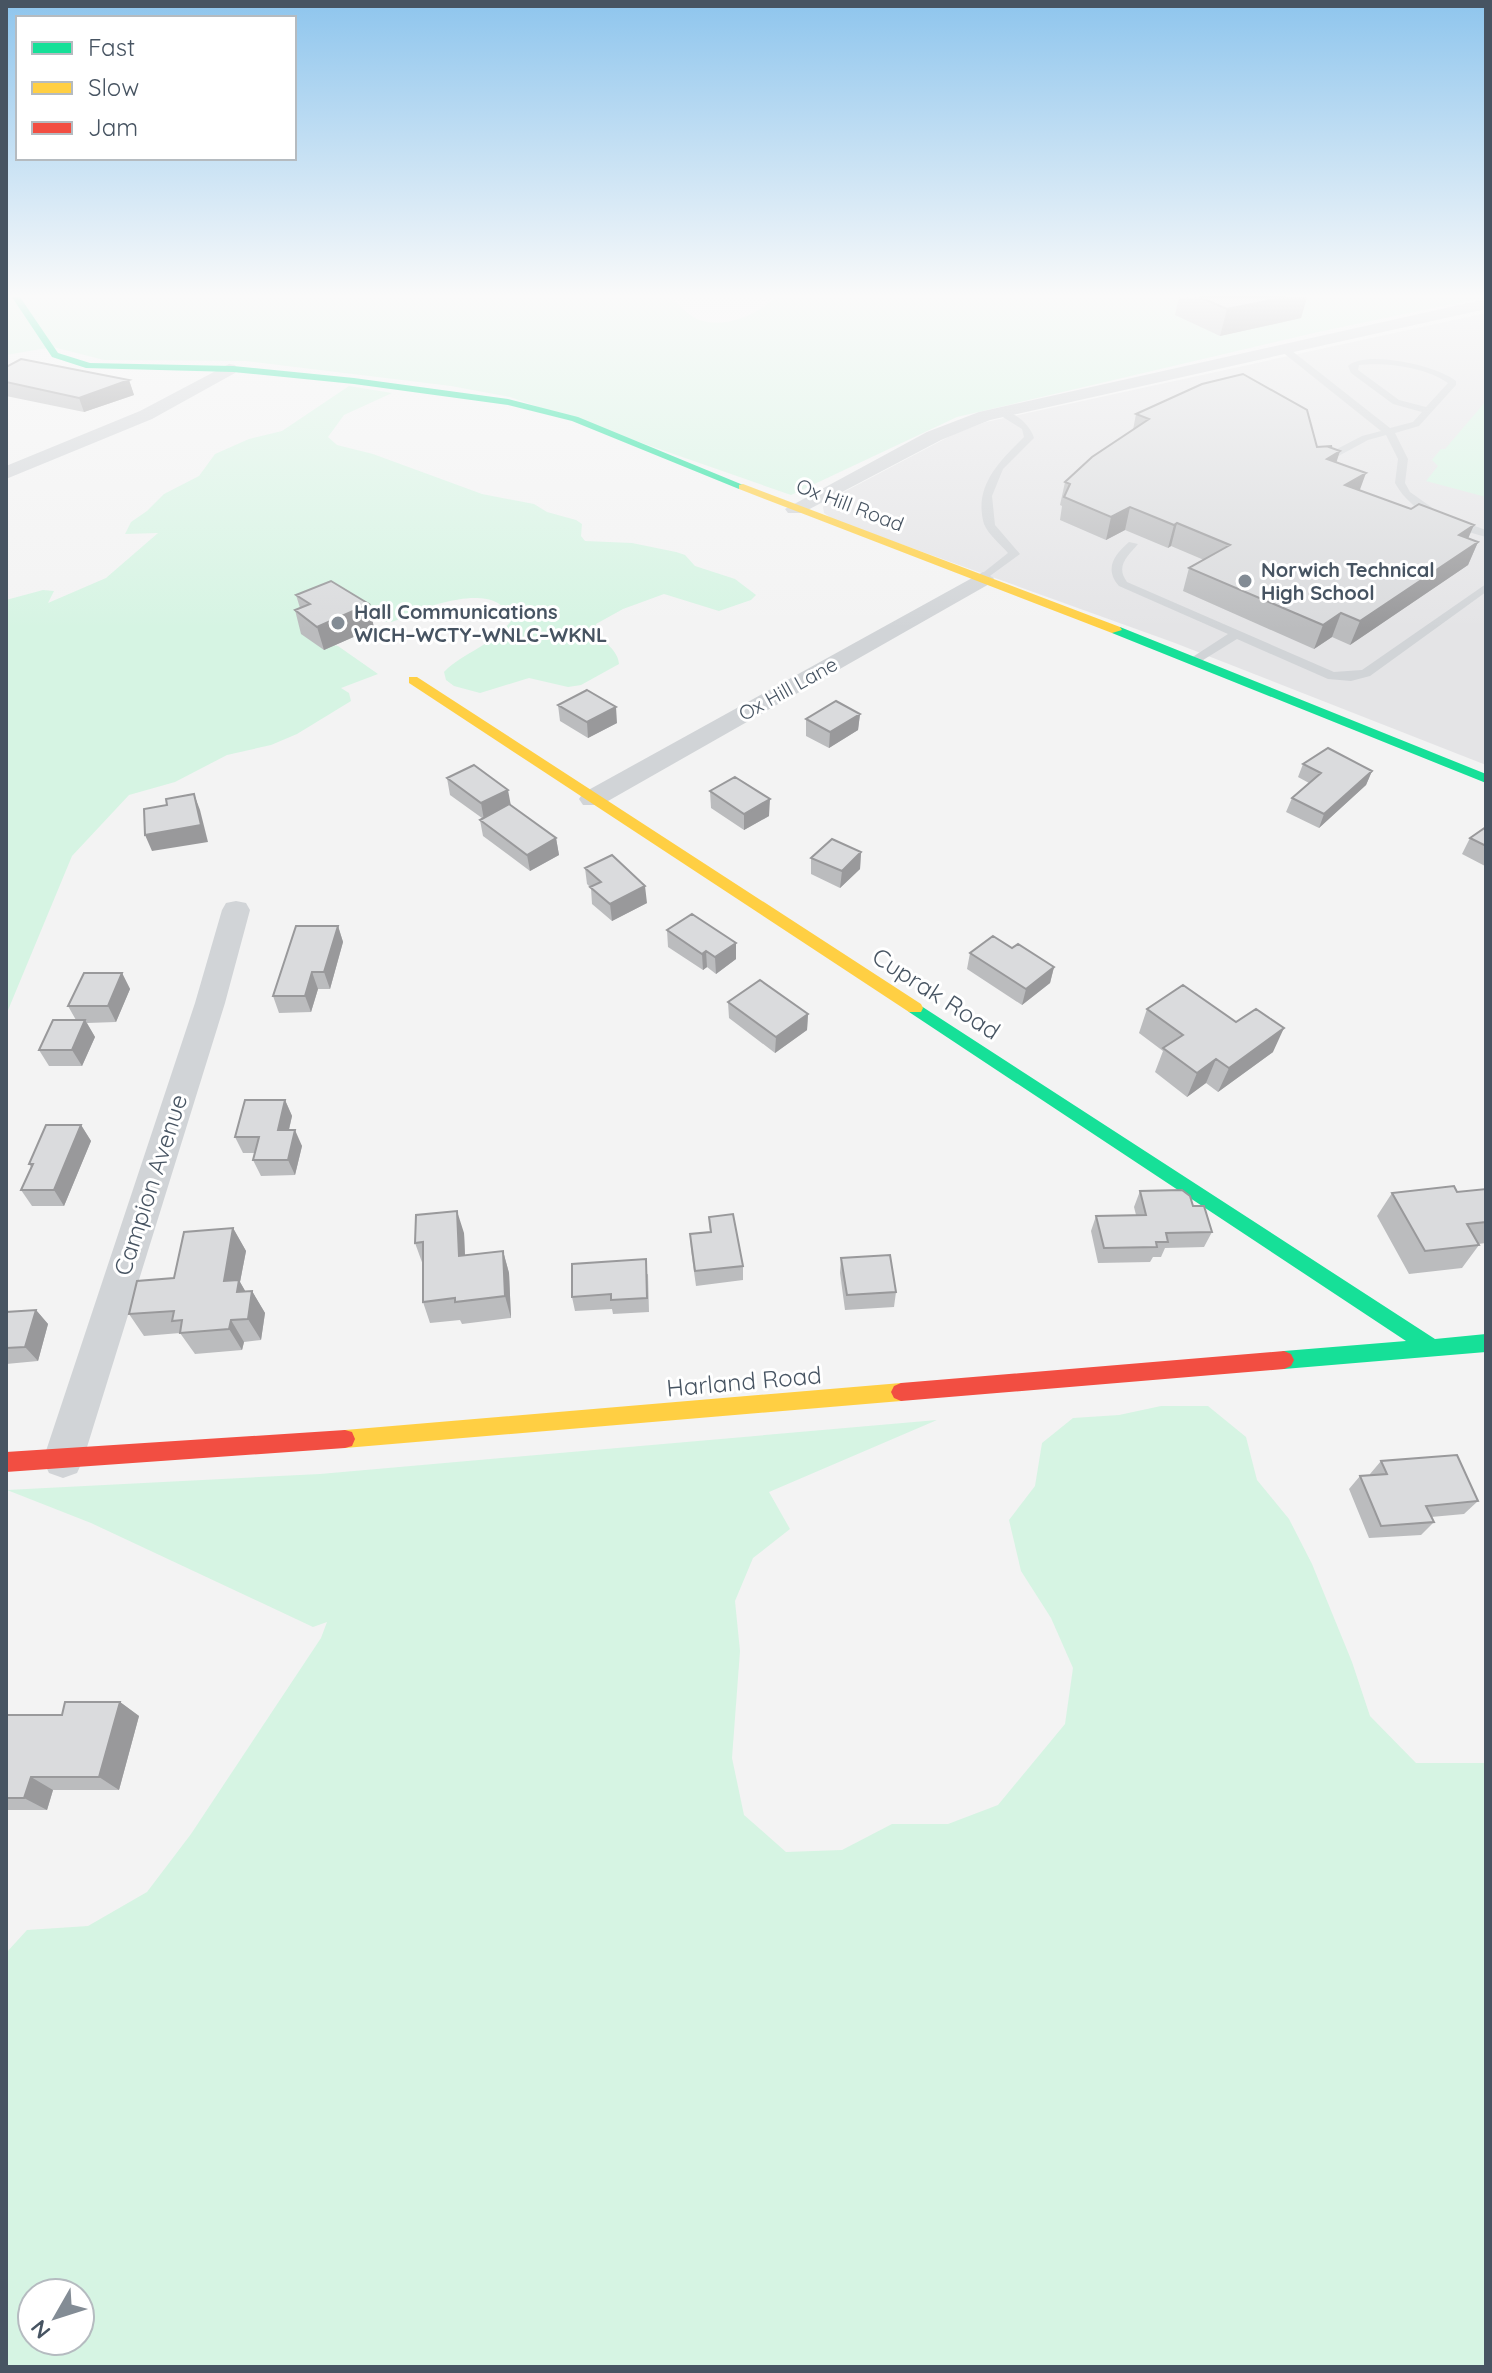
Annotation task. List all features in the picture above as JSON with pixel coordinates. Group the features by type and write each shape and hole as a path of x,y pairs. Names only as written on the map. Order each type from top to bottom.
{"street":[{"path":"6,473 160,408"},
{"name":"Ox Hill Road","path":"533,408 607,431 795,509 983,578 1486,779"},
{"path":"795,509 934,436 1020,408"},
{"name":"Ox Hill Lane","path":"592,799 983,578"},
{"name":"Cuprak Road","path":"413,680 1433,1348"},
{"name":"Campion Avenue","path":"63,1460 210,1003 236,910"},
{"name":"Harland Road","path":"6,1462 370,1437 1486,1343"}],"lane":[{"path":"1358,408 1390,433 1402,452 1400,483 1407,496 1430,512 1486,534"},
{"path":"1417,408 1428,411"},
{"path":"1316,465 1365,438 1416,424 1431,408"},
{"path":"983,578 1014,554 990,525 987,503 989,488 998,468 1029,438 1026,428 1001,412"},
{"path":"1133,544 1117,563 1115,572 1120,581 1319,672 1338,677 1366,673 1486,587"},
{"path":"1195,661 1235,635"}],"shaded area":[{"name":"Norwich Technical High School","path":"1051,408 1486,408 1486,765 1175,643 834,520 824,513 826,502 840,494 954,434 986,422"}],"green space":[{"path":"317,408 360,408 344,415 328,437 337,445 373,454 482,494 534,504 547,512 576,520 582,524 581,536 585,541 632,543 685,555 695,566 735,579 756,595 751,600 719,611 664,594 623,609 596,624 619,664 581,685 568,687 529,678 480,693 454,686 446,680 444,672 504,629 511,621 505,609 483,598 469,598 425,608 385,622 358,604 320,642 338,646 378,674 341,688 349,693 351,701 297,734 271,745 227,755 175,782 129,795 72,856 6,1015 6,600 43,590 54,591 48,603 106,578 158,533 125,534 131,522 164,494 199,476 215,454 249,439 282,431"},
{"path":"541,408 996,408 957,417 791,495"},
{"path":"1480,408 1486,408 1486,497 1426,481 1438,466 1432,460 1441,449 1445,449"},
{"path":"1161,1406 1208,1406 1246,1437 1257,1480 1289,1519 1312,1564 1352,1662 1370,1716 1416,1763 1486,1763 1486,2367 6,2367 6,1953 27,1930 88,1926 147,1892 191,1834 321,1638 327,1622 313,1627 91,1523 7,1490 320,1474 937,1420 769,1492 790,1529 753,1558 735,1601 740,1651 732,1758 744,1815 786,1852 842,1850 892,1824 948,1824 998,1805 1065,1724 1073,1668 1051,1618 1021,1571 1009,1520 1035,1486 1042,1443 1073,1418 1119,1415"}],"building":[{"path":"1150,408 1303,408 1307,410 1317,447 1332,446 1329,447 1340,451 1327,459 1366,473 1345,485 1411,509 1419,504 1474,525 1459,535 1478,542 1360,621 1341,613 1323,625 1189,568 1230,545 1130,507 1111,517 1064,497 1070,484 1065,482 1092,457 1149,419 1136,414"},
{"path":"331,581 369,604 317,627 295,610 310,604 296,595"},
{"path":"587,690 616,707 587,722 558,705"},
{"path":"836,701 860,714 830,732 806,719"},
{"path":"1328,748 1372,771 1324,814 1292,798 1321,773 1303,764"},
{"path":"474,765 508,790 481,803 447,778"},
{"path":"735,777 770,799 744,814 710,791"},
{"path":"194,794 201,825 145,835 144,809 167,805 166,799"},
{"path":"509,804 556,838 527,855 480,820"},
{"path":"1486,827 1486,846 1470,838"},
{"path":"832,839 861,852 842,871 811,858"},
{"path":"612,855 645,886 610,904 590,887 601,882 585,868"},
{"path":"692,914 736,943 715,957 706,951 702,954 667,930"},
{"path":"296,926 338,926 324,972 312,972 305,996 273,996"},
{"path":"993,936 1012,948 1018,944 1054,967 1026,989 970,953"},
{"path":"84,973 122,973 108,1006 68,1006"},
{"path":"760,980 808,1014 776,1037 728,1002"},
{"path":"1183,985 1236,1022 1256,1009 1284,1028 1229,1068 1216,1059 1197,1073 1163,1048 1183,1035 1147,1009"},
{"path":"53,1020 85,1020 72,1050 39,1050"},
{"path":"245,1100 285,1100 278,1130 295,1130 288,1160 253,1160 259,1137 235,1137"},
{"path":"46,1125 81,1125 54,1190 21,1190 33,1164 29,1164"},
{"path":"1454,1186 1457,1192 1486,1189 1486,1222 1467,1224 1479,1245 1425,1251 1392,1193"},
{"path":"1182,1190 1190,1196 1193,1206 1204,1206 1212,1232 1166,1233 1168,1242 1156,1242 1157,1247 1104,1248 1096,1216 1146,1215 1140,1191"},
{"path":"457,1211 459,1256 503,1251 505,1296 423,1302 423,1242 415,1243 416,1215"},
{"path":"733,1214 743,1266 695,1271 690,1234 711,1232 709,1217"},
{"path":"233,1228 224,1281 239,1280 237,1292 252,1291 248,1319 231,1320 229,1329 180,1333 182,1320 172,1321 174,1311 129,1314 137,1281 174,1278 184,1232"},
{"path":"890,1255 896,1292 847,1295 841,1258"},
{"path":"646,1259 647,1298 611,1300 611,1294 572,1297 572,1264"},
{"path":"36,1310 25,1347 6,1348 6,1312"},
{"path":"1457,1455 1478,1501 1426,1506 1434,1522 1381,1526 1360,1476 1387,1474 1381,1461"},
{"path":"65,1702 120,1702 99,1777 31,1777 24,1798 6,1798 6,1715 62,1715"}],"traffic: fast":[{"path":"531,408 575,419 743,487"},
{"path":"1116,630 1486,779"},
{"path":"915,1008 1433,1348"},
{"path":"1284,1360 1486,1343"}],"traffic: slow":[{"path":"743,487 1116,630"},
{"path":"413,680 915,1008"},
{"path":"345,1439 901,1392"}],"traffic: jam":[{"path":"901,1392 1284,1360"},
{"path":"6,1462 345,1439"}],"place":[{"name":"Norwich Technical High School","path":"1245,581"},
{"name":"Hall Communications WICH–WCTY–WNLC–WKNL","path":"338,623"}]}
